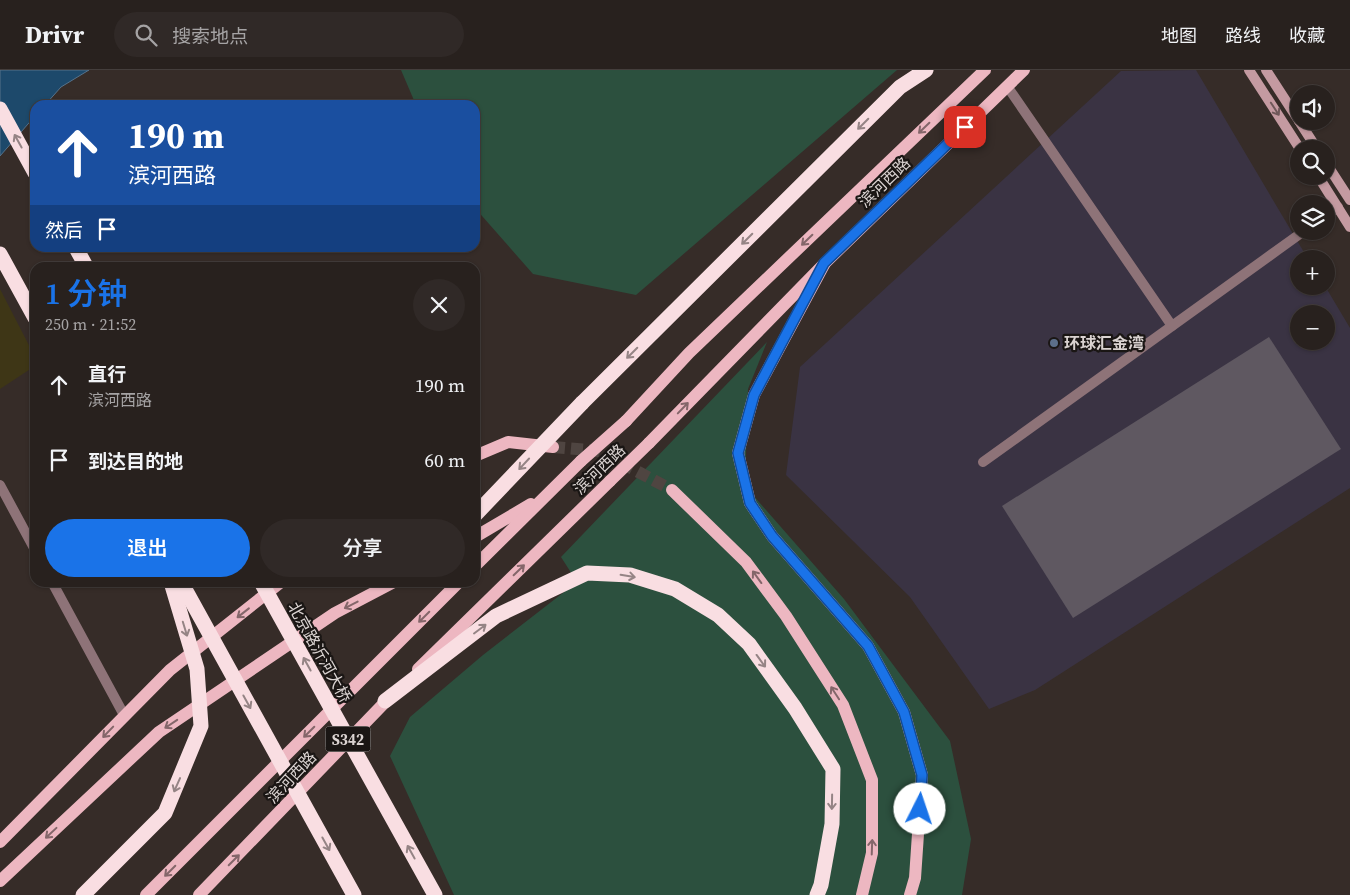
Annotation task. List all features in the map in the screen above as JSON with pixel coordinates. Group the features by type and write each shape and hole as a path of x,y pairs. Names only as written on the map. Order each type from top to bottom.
{"highway":[{"path":"480,511 582,403 900,87 926,70"},
{"path":"0,109 30,164"},
{"path":"0,254 30,309"},
{"path":"385,701 496,616 587,573 630,575 675,589 718,616 750,644 795,708 833,769 832,824 821,885 816,895"},
{"path":"83,895 165,813 201,726 197,669 172,587"},
{"path":"184,587 354,895"},
{"name":"北京路沂河大桥","path":"264,587 435,895"}],"main road":[{"name":"滨河西路","path":"480,561 581,461 626,420 689,353 985,70"},
{"name":"滨河西路","path":"199,895 385,701 649,443 824,263 1024,70"},
{"path":"824,263 754,395 738,453 750,503 772,536 868,646 904,712 922,775 915,878 910,895"},
{"path":"480,454 508,442 553,447"},
{"path":"672,490 746,562 786,616 842,705 872,780 872,853 862,895"},
{"path":"480,534 546,495"},
{"path":"0,842 170,670 275,587"},
{"path":"0,881 158,732 335,613 384,587"},
{"name":"滨河西路","path":"146,895 454,587"}],"street":[{"path":"1249,70 1294,140"},
{"path":"1266,70 1290,107"},
{"path":"1335,177 1350,200"},
{"path":"1324,185 1350,227"}],"lane":[{"path":"1007,86 1172,326"},
{"path":"983,462 1291,240"},
{"path":"0,485 30,541"},
{"path":"55,587 124,715"}],"shaded area":[{"path":"1196,70 1290,229 1290,240 1297,240 1303,250 1290,250 1290,295 1330,295 1350,328 1350,488 1035,690 989,709 910,597 786,475 800,367 1121,71"}],"green space":[{"path":"401,70 897,70 636,295 533,274 480,214 480,100 414,100"},
{"path":"767,342 748,389 745,486 844,599 950,741 971,839 962,895 454,895 390,756 410,717 483,655 577,582 561,557"}],"sand":[{"path":"0,289 30,347 30,369 0,389"}],"water":[{"path":"0,70 89,70 61,87 49,100 30,100 30,122 0,156"}],"building":[{"path":"1269,337 1341,449 1073,618 1002,506"}],"tunnel":[{"path":"553,447 599,451 672,490"}],"place":[{"name":"环球汇金湾","path":"1054,343"}],"route":[{"path":"920,809 922,775 904,712 868,646 772,536 750,503 738,453 754,395 824,263 965,127"}]}
